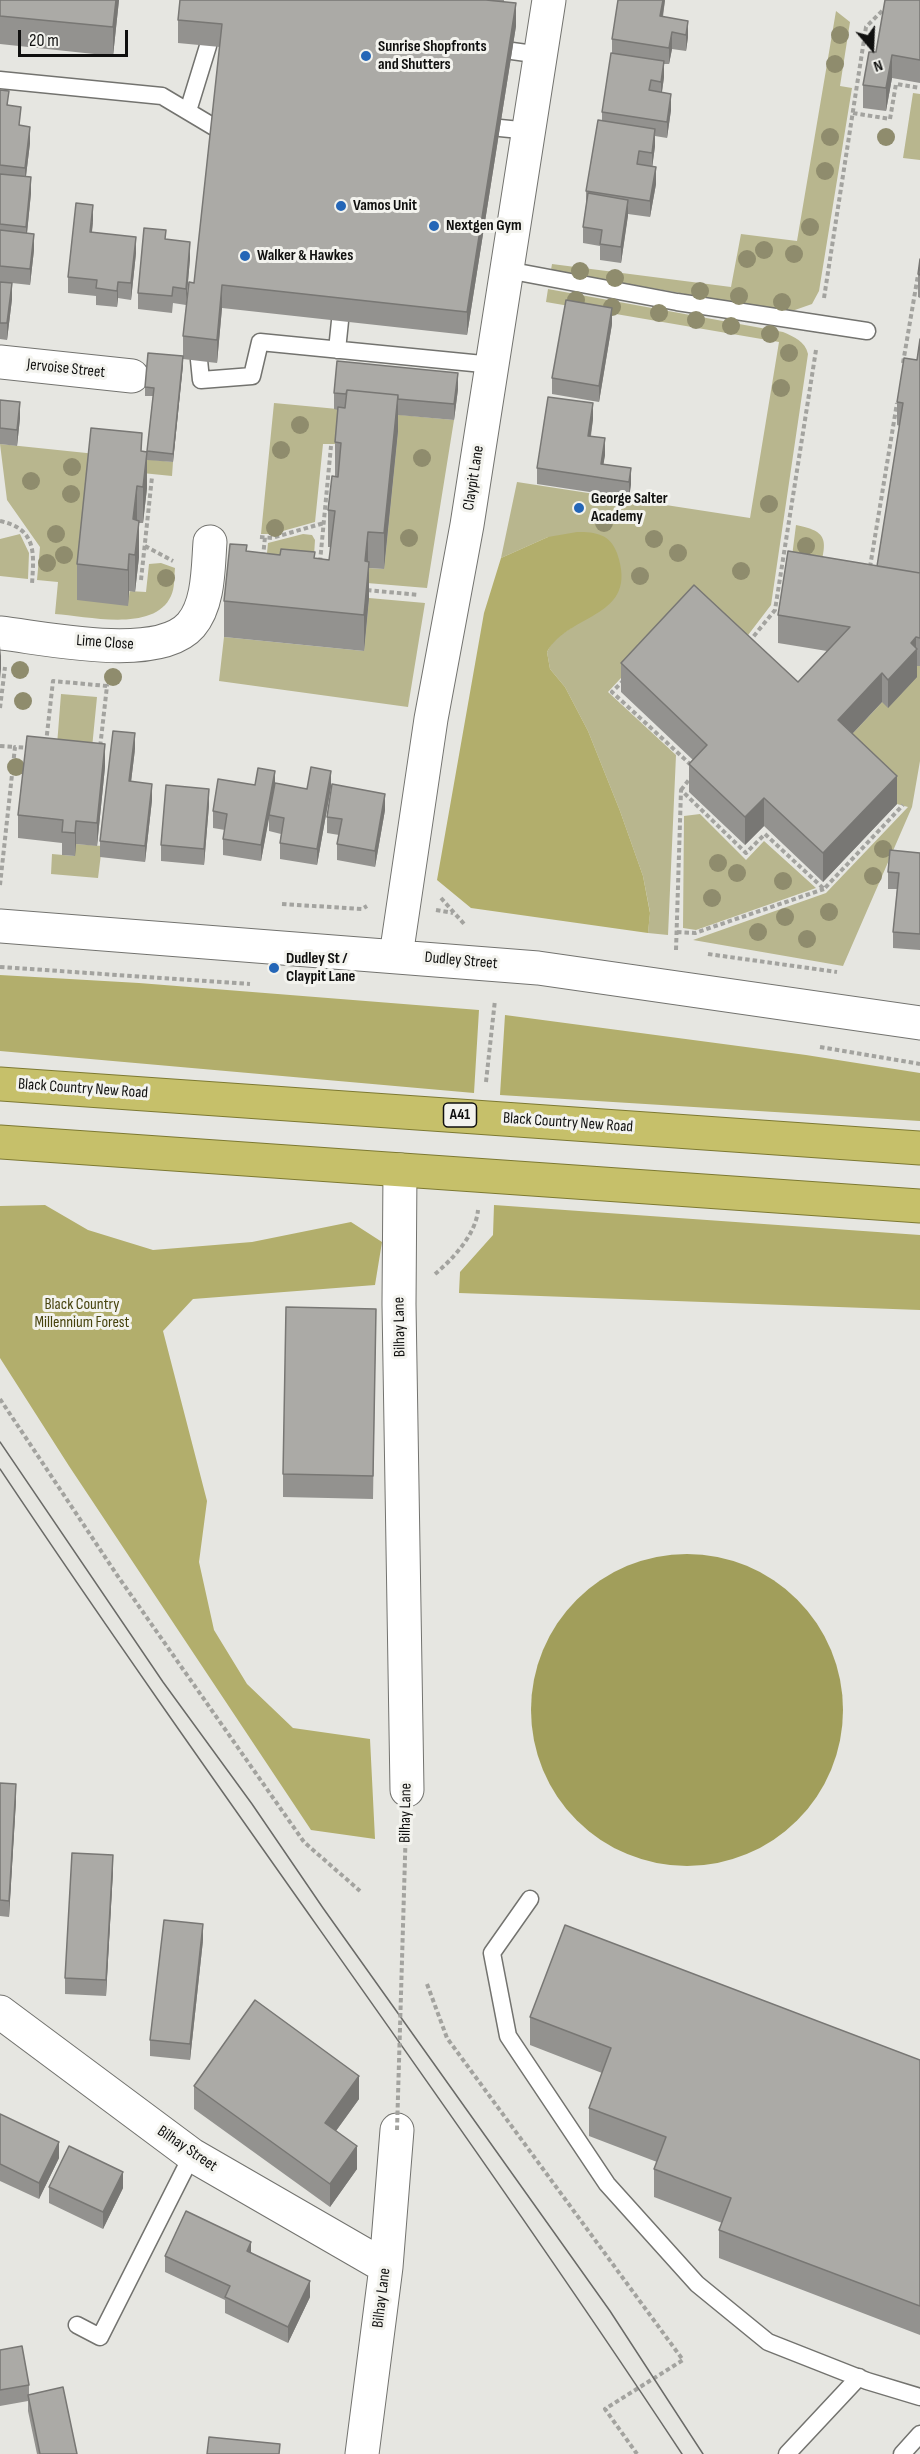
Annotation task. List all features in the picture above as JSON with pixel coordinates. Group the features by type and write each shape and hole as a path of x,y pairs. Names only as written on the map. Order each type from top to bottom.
{"highway":[{"name":"Black Country New Road","path":"0,1084 920,1148"},
{"path":"0,1142 920,1206"}],"street":[{"name":"Claypit Lane","path":"396,956 431,719 507,270 515,130 526,53 549,0"},
{"name":"Jervoise Street","path":"0,362 132,376"},
{"name":"Lime Close","path":"0,633 132,647 177,636 191,625 201,605 206,587 210,542"},
{"name":"Dudley Street","path":"0,926 538,968 920,1023"},
{"name":"Bilhay Lane","path":"400,1170 399,1304 407,1790"},
{"name":"Bilhay Street","path":"0,2012 192,2155 386,2267"},
{"name":"Bilhay Lane","path":"362,2454 386,2267 397,2130"}],"lane":[{"path":"188,111 208,46"},
{"path":"202,64 221,60"},
{"path":"0,80 162,96 214,127"},
{"path":"507,270 677,302 867,331"},
{"path":"337,350 340,321"},
{"path":"199,360 201,380 252,376 260,342 492,365"},
{"path":"530,1899 492,1953 508,2036 607,2184 697,2284 768,2342 859,2377 920,2397"},
{"path":"77,2325 100,2337 192,2155"},
{"path":"787,2454 859,2377"},
{"path":"902,2454 920,2434"}],"path":[{"path":"743,650 775,610 866,27 888,5"},
{"path":"853,112 890,119 896,84 920,88"},
{"path":"903,368 920,263"},
{"path":"869,577 899,391"},
{"path":"320,564 331,446"},
{"path":"141,580 152,477"},
{"path":"0,521 14,524 26,534 34,552 32,584"},
{"path":"262,568 263,537 272,538 324,523"},
{"path":"145,546 179,564"},
{"path":"781,574 789,576"},
{"path":"361,589 426,596"},
{"path":"0,665 5,666 0,708"},
{"path":"628,675 612,692 696,770 681,790 676,950"},
{"path":"46,750 53,681 106,686 100,756"},
{"path":"0,746 35,749"},
{"path":"0,885 15,747"},
{"path":"681,790 746,853 765,834 824,889"},
{"path":"677,932 695,933 824,889 903,805"},
{"path":"436,892 464,925 475,926"},
{"path":"282,904 362,909 373,903"},
{"path":"665,949 688,951"},
{"path":"700,953 839,972"},
{"path":"485,1093 496,997 506,999"},
{"path":"399,1304 452,1261 477,1220"},
{"path":"0,1399 117,1575 304,1842 360,1891"},
{"name":"Bilhay Lane","path":"397,2130 407,1790"},
{"path":"427,1984 447,2038 683,2360 605,2409 637,2454"}],"shaded area":[{"path":"836,11 850,22 840,86 852,88 819,291 812,304 792,311 769,309 551,270 552,264 731,287 741,234 797,241"},
{"path":"913,93 920,94 920,160 903,158"},
{"path":"548,289 783,332 802,343 808,354 771,605 742,643 693,600 608,692 676,755 668,935 648,933 650,912 643,876 620,811 588,731 565,687 550,669 547,652 554,639 571,628 548,537 501,558 517,482 750,518 779,342 546,302"},
{"path":"274,403 454,420 427,588 367,583 368,568 384,569 398,431 338,444 323,444 315,522 272,534 261,534"},
{"path":"0,444 173,462 172,476 142,473 142,469 130,591 146,592 149,564 161,563 175,568 171,596 162,607 150,615 119,620 55,614 58,582 37,580 40,547 7,500"},
{"path":"796,525 816,532 824,542 819,576 790,572"},
{"path":"20,534 29,553 28,579 0,576 0,539"},
{"path":"303,534 312,535 315,540 313,572 265,573 268,543"},
{"path":"369,598 425,603 408,707 219,681 224,637 364,651"},
{"path":"916,666 920,666 920,761 912,807 843,966 693,940 826,893 908,807 897,804 838,749"},
{"path":"61,694 97,697 92,748 57,745"},
{"path":"700,814 746,860 764,841 816,888 696,930 683,928 684,816"},
{"path":"76,844 102,846 98,878 51,874 52,854 74,856"},
{"path":"687,1554 717,1557 761,1572 786,1589 808,1611 825,1636 831,1650 840,1680 843,1710 840,1740 825,1784 808,1809 786,1831 761,1848 747,1854 717,1863 687,1866 657,1863 613,1848 588,1831 566,1809 549,1784 543,1770 534,1740 531,1710 534,1680 549,1636 566,1611 588,1589 613,1572 627,1566 657,1557"}],"green space":[{"path":"577,532 602,535 614,547 621,575 619,591 611,603 557,639 547,652 550,669 565,687 588,731 620,811 643,876 650,913 648,933 471,908 437,880 484,613 501,558 548,537"},
{"path":"0,975 139,983 479,1010 474,1093 0,1051"},
{"path":"505,1015 806,1055 920,1073 920,1121 500,1095"},
{"name":"Black Country Millennium Forest","path":"45,1205 88,1230 153,1250 252,1242 351,1222 382,1242 375,1285 193,1299 163,1331 207,1501 199,1562 214,1630 247,1684 293,1728 370,1739 375,1839 311,1830 69,1466 0,1358 0,1206"},
{"path":"494,1205 920,1235 920,1310 459,1293 460,1272 493,1235"}],"building":[{"path":"0,0 116,0 113,27 0,16"},
{"path":"180,0 486,0 516,3 467,312 222,285 217,340 183,336 189,282 194,283 222,24 178,20"},
{"path":"618,0 663,0 660,16 688,21 686,35 672,32 669,48 612,39"},
{"path":"885,0 920,0 920,60 892,55 886,88 863,85 869,52 876,52"},
{"path":"611,53 664,61 661,82 651,80 649,90 671,94 667,122 602,112"},
{"path":"0,90 9,91 7,105 21,107 19,125 30,127 25,168 0,165"},
{"path":"598,120 655,129 652,153 639,151 637,164 656,167 650,201 586,191"},
{"path":"0,174 31,177 26,227 0,224"},
{"path":"588,193 628,200 621,247 600,244 602,230 583,227"},
{"path":"76,203 93,205 90,232 136,237 131,283 118,282 117,291 96,288 97,280 68,277"},
{"path":"144,228 166,230 165,239 190,242 186,289 173,287 172,296 138,293"},
{"path":"0,230 34,234 30,269 0,266"},
{"path":"0,282 12,283 7,323 0,323"},
{"path":"566,300 612,308 599,386 552,378"},
{"path":"920,339 920,573 877,566 903,403 897,402 904,358 917,360"},
{"path":"148,353 183,356 173,454 147,451 154,388 145,387"},
{"path":"337,361 458,373 454,404 398,399 398,395 347,390 346,394 334,393"},
{"path":"347,390 398,395 384,533 368,532 365,561 369,562 364,615 224,601 230,544 247,545 246,551 280,555 281,549 315,552 314,558 329,560 335,511 328,510 332,476 338,477 341,443 335,442 338,407 345,408"},
{"path":"548,397 593,403 588,436 605,438 601,464 631,468 629,482 537,468"},
{"path":"0,400 20,402 17,430 0,428"},
{"path":"91,428 142,433 141,451 147,452 143,487 137,486 133,519 139,521 135,555 129,554 128,570 77,564"},
{"path":"788,551 920,573 920,638 916,637 911,643 917,649 888,680 882,673 838,720 897,776 823,853 764,798 745,817 689,764 707,745 621,663 694,585 798,682 850,627 778,615"},
{"path":"113,731 135,733 129,781 152,784 145,846 100,841"},
{"path":"27,736 105,744 97,823 76,821 75,833 62,832 63,820 18,815"},
{"path":"311,767 331,771 317,849 280,843 284,818 269,815 275,783 307,789"},
{"path":"258,768 275,771 261,845 223,839 227,814 213,811 218,779 255,785"},
{"path":"332,784 385,794 375,851 337,844 342,819 327,817"},
{"path":"166,785 209,789 204,849 161,845"},
{"path":"890,850 920,853 920,934 893,932 899,873 888,872"},
{"path":"286,1307 376,1309 373,1476 283,1474"},
{"path":"0,1783 16,1784 9,1901 0,1900"},
{"path":"72,1853 113,1855 106,1980 65,1978"},
{"path":"164,1920 203,1924 190,2044 150,2040"},
{"path":"565,1925 920,2060 920,2306 719,2230 731,2198 654,2169 666,2137 589,2108 611,2048 530,2017"},
{"path":"255,2000 359,2076 325,2123 357,2146 330,2184 194,2086"},
{"path":"0,2114 59,2142 39,2183 0,2164"},
{"path":"69,2146 123,2172 103,2212 49,2187"},
{"path":"186,2211 251,2242 247,2251 310,2281 288,2327 225,2297 230,2286 165,2256"},
{"path":"22,2346 29,2385 0,2390 0,2350"},
{"path":"63,2387 77,2454 40,2454 28,2395"},
{"path":"209,2437 280,2444 279,2454 207,2454"}],"tram line":[{"path":"0,1442 163,1682 252,1804 323,1908 610,2311 703,2454"},
{"path":"0,1469 169,1716 514,2206 682,2454"}],"place":[{"name":"Sunrise Shopfronts and Shutters","path":"366,56"},
{"name":"Vamos Unit","path":"341,206"},
{"name":"Nextgen Gym","path":"434,226"},
{"name":"Walker & Hawkes","path":"245,256"},
{"name":"George Salter Academy","path":"579,508"},
{"name":"Dudley St / Claypit Lane","path":"274,968"}]}
